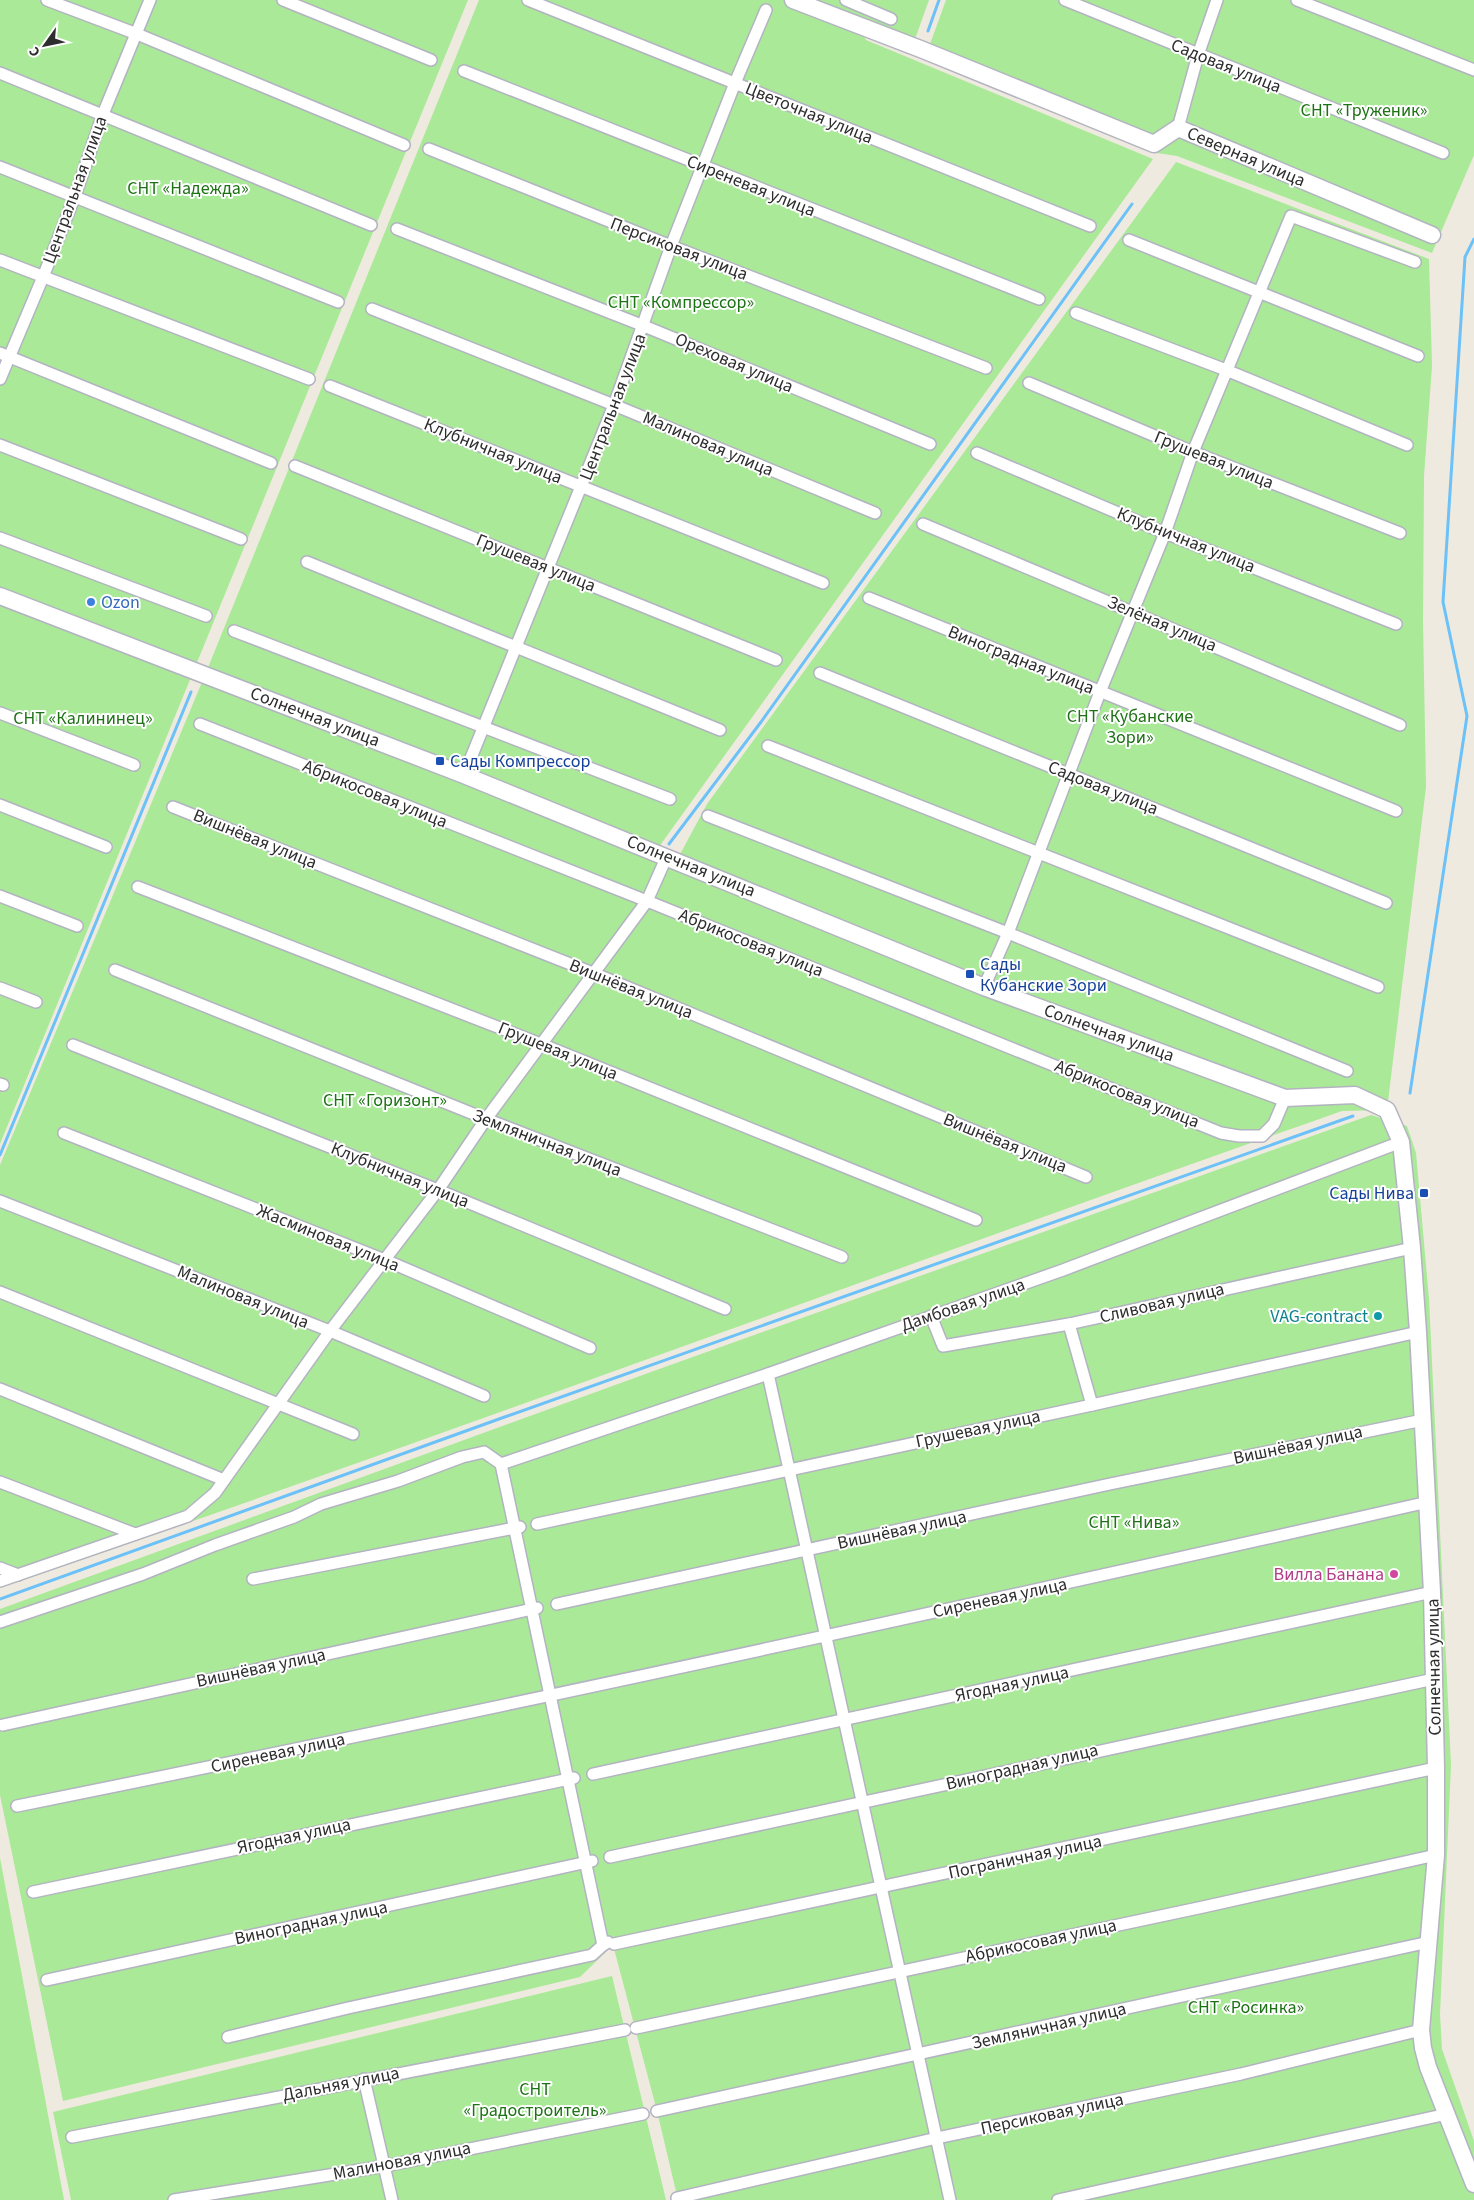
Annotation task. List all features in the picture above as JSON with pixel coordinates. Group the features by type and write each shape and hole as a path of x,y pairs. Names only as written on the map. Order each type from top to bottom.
{"street":[{"path":"47,0 137,34 404,145"},
{"name":"Центральная улица","path":"0,379 5,355 43,277 75,196 103,114 150,0"},
{"path":"283,0 431,60"},
{"name":"Цветочная улица","path":"528,0 1090,226"},
{"name":"Северная улица","path":"793,0 923,50 1154,144 1178,128 1432,235"},
{"path":"846,0 891,19"},
{"name":"Садовая улица","path":"1065,0 1443,153"},
{"path":"1178,128 1198,55 1217,0"},
{"path":"1297,0 1474,70"},
{"name":"Центральная улица","path":"464,775 614,405 702,166 766,10"},
{"name":"Сиреневая улица","path":"464,71 1039,299"},
{"path":"0,73 371,225"},
{"name":"Персиковая улица","path":"428,149 986,368"},
{"path":"0,167 338,302"},
{"path":"984,987 1008,933 1100,692 1165,533 1193,452 1258,291 1291,216 1415,262"},
{"name":"Ореховая улица","path":"397,229 644,326 930,444"},
{"path":"1129,240 1418,356"},
{"path":"0,260 309,379"},
{"name":"Малиновая улица","path":"372,309 614,405 875,513"},
{"path":"1076,313 1226,370 1407,445"},
{"path":"5,355 270,463"},
{"name":"Грушевая улица","path":"1029,382 1193,452 1400,533"},
{"name":"Клубничная улица","path":"330,386 823,583"},
{"path":"0,445 241,539"},
{"name":"Клубничная улица","path":"977,453 1165,533 1396,624"},
{"name":"Грушевая улица","path":"295,466 776,660"},
{"name":"Зелёная улица","path":"923,524 1400,725"},
{"path":"0,538 206,616"},
{"path":"307,562 720,730"},
{"name":"Солнечная улица","path":"0,596 464,775 667,856 984,987 1285,1098 1355,1095 1387,1110 1401,1142 1412,1248 1432,1592 1436,1855 1421,2030 1428,2067 1474,2184"},
{"name":"Виноградная улица","path":"869,598 1396,812"},
{"path":"234,631 670,799"},
{"name":"Садовая улица","path":"820,673 1386,903"},
{"path":"0,713 134,765"},
{"name":"Абрикосовая улица","path":"200,724 1222,1132 1239,1136 1262,1136 1274,1124 1285,1098"},
{"path":"768,746 1378,987"},
{"path":"0,805 106,847"},
{"name":"Вишнёвая улица","path":"173,806 593,973 1086,1176"},
{"path":"708,816 1008,933 1347,1071"},
{"path":"0,1581 188,1516 215,1493 330,1331 438,1190 486,1119 647,902 667,856"},
{"name":"Грушевая улица","path":"138,887 541,1044 976,1220"},
{"path":"0,896 77,926"},
{"name":"Земляничная улица","path":"114,970 486,1119 842,1257"},
{"path":"0,988 36,1002"},
{"name":"Клубничная улица","path":"73,1046 438,1190 725,1309"},
{"name":"Жасминовая улица","path":"64,1133 385,1260 590,1348"},
{"name":"Дамбовая улица","path":"501,1464 768,1374 1063,1270 1401,1142"},
{"name":"Малиновая улица","path":"0,1201 330,1331 484,1396"},
{"name":"Сливовая улица","path":"931,1316 943,1346 1069,1324 1412,1248"},
{"path":"0,1292 354,1434"},
{"path":"1069,1324 1092,1405"},
{"name":"Грушевая улица","path":"537,1524 1092,1405 1418,1332"},
{"path":"768,1374 864,1802 950,2200"},
{"path":"0,1388 224,1480"},
{"name":"Вишнёвая улица","path":"557,1604 1119,1482 1423,1420"},
{"path":"0,1622 143,1574 215,1545 294,1517 321,1504 398,1481 462,1457 484,1452 501,1464 518,1528 551,1695 608,1944 592,1955 348,2008 228,2037"},
{"path":"0,1482 135,1534"},
{"name":"Сиреневая улица","path":"17,1806 294,1751 826,1636 1428,1502"},
{"path":"253,1580 518,1528"},
{"path":"0,1568 18,1574"},
{"name":"Ягодная улица","path":"593,1774 1432,1592"},
{"name":"Вишнёвая улица","path":"3,1725 535,1609"},
{"name":"Виноградная улица","path":"610,1857 1434,1679"},
{"name":"Пограничная улица","path":"608,1944 882,1888 1436,1768"},
{"name":"Ягодная улица","path":"33,1892 571,1778"},
{"name":"Абрикосовая улица","path":"636,2028 1436,1855"},
{"name":"Виноградная улица","path":"47,1980 589,1862"},
{"name":"Земляничная улица","path":"663,2110 1429,1942"},
{"name":"Дальняя улица","path":"72,2137 364,2079 636,2028"},
{"name":"Персиковая улица","path":"680,2198 937,2138 1241,2074 1421,2030"},
{"path":"364,2079 392,2200"},
{"name":"Малиновая улица","path":"174,2200 385,2166 643,2114"},
{"path":"1058,2200 1447,2114"}],"green space":[{"name":"СНТ «Надежда»","path":"0,0 468,0 0,1144"},
{"path":"479,0 804,0 854,20 866,40 1153,159 656,851 677,860 707,804 1176,162 1429,259 1432,366 1424,476 1423,622 1426,787 1387,1110 1342,1111 336,1471 0,1588 0,1165 205,675"},
{"path":"816,0 929,0 915,39"},
{"name":"СНТ «Труженик»","path":"946,0 1474,0 1474,155 1432,253 1177,156 1157,153 925,58"},
{"name":"СНТ «Нива»","path":"1371,1115 1407,1126 1416,1153 1429,1299 1451,1765 1440,2014 1442,2049 1474,2141 1474,2200 678,2200 657,2111 613,1945 580,1977 63,2101 0,1795 0,1609 662,1368"},
{"path":"0,1858 64,2200 0,2200"},
{"name":"СНТ «Градостроитель»","path":"612,1976 666,2200 71,2200 53,2112"}],"waterway":[{"path":"928,31 939,0"},
{"path":"669,844 761,722 1132,204"},
{"path":"1410,1093 1467,716 1443,602 1465,257 1474,239"},
{"path":"0,1155 191,692"},
{"path":"0,1599 499,1419 1353,1116"}],"place":[{"name":"Ozon","path":"91,602"},
{"name":"Сады Компрессор","path":"440,761"},
{"name":"Сады Кубанские Зори","path":"970,974"},
{"name":"Сады Нива","path":"1424,1193"},
{"name":"VAG-contract","path":"1378,1316"},
{"name":"Вилла Банана","path":"1394,1574"}],"park label":[{"name":"СНТ «Компрессор»","path":"681,302"},
{"name":"СНТ «Калининец»","path":"83,718"},
{"name":"СНТ «Кубанские Зори»","path":"1130,726"},
{"name":"СНТ «Горизонт»","path":"385,1100"},
{"name":"СНТ «Росинка»","path":"1246,2007"}]}
